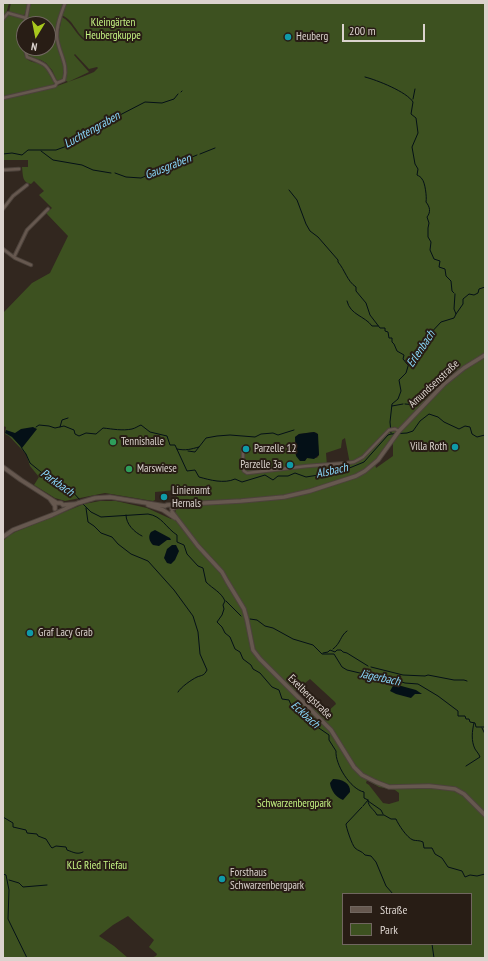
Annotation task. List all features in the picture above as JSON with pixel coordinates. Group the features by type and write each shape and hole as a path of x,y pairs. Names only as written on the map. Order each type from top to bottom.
{"main road":[{"name":"Amundsenstraße","path":"142,503 165,506 171,510 180,505 278,498 329,486 353,477 365,471 378,460 398,431 449,380 464,368 485,355"},
{"path":"3,467 49,499 57,507 63,507 103,497 142,503"},
{"path":"3,537 13,530 45,517 53,512 61,503 63,507"},
{"name":"Exelbergstraße","path":"142,503 164,511 171,510 203,552 222,572 247,618 255,653 331,730 360,772 376,782 389,787 429,786 455,789 464,794 485,815"},
{"path":"164,511 165,506"}],"street":[{"path":"26,16 28,3"},
{"path":"3,98 55,86 57,82 64,80 65,69 57,35 65,3"},
{"path":"3,19 8,13 19,16"},
{"path":"27,56 46,65 57,82"},
{"path":"3,170 18,170"},
{"path":"3,209 13,196 27,185"},
{"path":"14,257 26,230 48,209"},
{"path":"3,249 14,257 31,265"},
{"path":"243,447 243,468 244,472 248,473 307,466 350,463 363,457 391,430 398,431"}],"green space":[{"path":"3,3 9,3 6,14 16,17 16,56 25,56 27,59 44,66 56,84 47,88 3,97"},
{"path":"11,3 485,3 485,958 151,958 157,954 149,947 154,940 128,916 99,936 128,958 3,958 3,541 15,532 84,504 100,501 116,501 147,508 171,519 175,514 176,508 189,505 188,500 177,500 176,490 155,492 155,500 153,501 105,493 65,501 55,498 34,485 39,477 30,466 26,454 9,436 5,434 6,427 3,426 3,313 32,283 50,273 68,236 46,213 52,208 39,195 44,191 34,181 31,184 24,180 22,167 28,167 28,160 3,160 3,99 61,85 94,72 98,68 89,69 75,54 74,55 89,72 68,82 63,79 57,81 52,70 46,63 28,56 56,56 56,16 26,16 27,8 24,16 9,12","holes":["60,15 71,22 86,40 85,41 62,17 58,37 61,58 57,41 57,32","317,433 319,455 317,458 307,458 302,461 295,454 295,437 299,434","345,438 350,464 327,466 326,453 341,448 342,440","393,441 393,456 376,468 375,464","310,679 336,704 325,714 316,706 313,709 295,691","367,780 379,787 395,790 399,793 399,801 389,804 383,803 366,783"]}],"shaded area":[{"path":"33,427 37,429 22,448 12,437 5,433 6,430 15,433 21,429"},
{"path":"314,432 318,434 319,455 314,459 307,458 305,461 300,461 296,456 295,437 299,434"},
{"path":"155,530 171,540 167,540 159,546 153,545 149,537 151,532"},
{"path":"172,545 176,545 179,551 175,560 171,564 167,563 164,558 167,549"},
{"path":"394,684 416,690 422,694 415,694 411,698 396,694 390,691"},
{"path":"333,779 343,781 349,786 350,792 343,800 331,789 330,783"}],"waterway":[{"name":"Erlenbach","path":"365,77 398,90 405,94 413,102 411,114 416,118 418,133 412,147 415,164 418,169 417,175 424,183 426,202 430,210 427,217 429,223 428,237 431,242 430,250 434,259 440,261 439,267 445,269 446,276 451,281 452,291 454,293"},
{"path":"413,99 415,89"},
{"name":"Luchtengraben","path":"3,154 12,153 22,155 28,150 56,150 67,146 85,132 145,102 162,103 174,99 178,94"},
{"name":"Gausgraben","path":"200,154 215,148"},
{"name":"Gausgraben","path":"41,151 53,160 82,165 93,170 111,173"},
{"name":"Gausgraben","path":"115,173 126,177 141,178 197,155"},
{"path":"289,190 297,200 310,231 318,237 338,260 348,279 356,287 356,291 366,303 370,315 380,328 385,328 385,331 388,332 389,338 392,338 392,342 397,351 404,355 403,359 408,365"},
{"path":"456,314 463,304 463,299 469,294 474,295 478,293 479,289 485,287"},
{"name":"Erlenbach","path":"391,433 390,422 392,404 398,399 401,391 399,380 406,373 409,363 415,360 415,355 418,353 420,347 427,345 427,337 441,322 454,318 456,314 454,309 455,294"},
{"path":"347,301 354,312 372,326 378,326"},
{"path":"392,406 403,404"},
{"path":"405,404 417,405"},
{"name":"Alsbach","path":"36,427 39,425 55,428 64,426 74,430 75,434 79,436 86,433 96,434 103,428 128,430 141,425 150,432 167,436 170,445 175,445 187,471 195,470 199,477 212,480 226,481 235,479 242,482 265,475 273,480 278,476 288,476 295,473 306,477 347,469 364,462 388,435 413,431 420,421 429,414 438,417 444,422 459,429 465,426 470,427 472,434 477,437 485,435"},
{"path":"60,427 62,420 68,418"},
{"path":"177,449 186,450 199,447 206,438 217,436 230,435 255,437 261,434 273,433 278,435 294,430"},
{"name":"Parkbach","path":"21,447 30,463 47,477 68,487 81,501"},
{"path":"188,451 195,452 199,447"},
{"name":"Eckbach","path":"83,504 91,512 101,517 153,515 177,535 177,542 184,545 187,554 198,566 203,568 206,582 219,593 225,601 222,615 217,622 230,637 235,649 240,652 243,659 251,665 253,669 260,673 272,687 279,690 282,699 289,700 291,705 307,717 313,724 329,735 329,740 336,751 336,756 344,775 354,786 364,792 364,798 368,800 369,804 377,815 384,815 391,819 396,819 408,837 413,840 423,842 424,848 432,848 435,854 442,858 448,867 462,871 465,877 470,875 477,876 485,874"},
{"path":"86,508 88,522 101,533 112,537 118,544 131,554 148,561 174,590 193,616 198,632 200,654 207,670 204,674 189,682 178,692"},
{"path":"126,515 127,522 142,536"},
{"name":"Jägerbach","path":"226,601 241,616"},
{"name":"Jägerbach","path":"250,619 257,620 265,626 273,628 293,639 313,645 322,654 334,654 342,667 347,670 364,674 373,679 392,679 405,683 418,684 438,696 458,711 458,716 465,716 470,722 475,723 476,727 485,727"},
{"path":"333,649 347,631"},
{"path":"323,653 330,650 335,652 337,650 341,650 368,666"},
{"path":"371,667 403,675 428,675 467,681"},
{"path":"466,766 480,757 475,749 472,739 474,723"},
{"path":"482,728 485,734"},
{"name":"Eckbach","path":"363,806 368,800"},
{"name":"Eckbach","path":"368,801 381,810 383,814"},
{"path":"362,807 346,824 349,836 355,848 365,855 371,856 376,862 386,886 392,893"},
{"path":"3,817 13,823 13,827 26,830 27,833 37,834 38,836 46,839 52,848 56,846 66,847 67,850 75,853 83,852"},
{"path":"3,874 6,875 9,890 8,919 27,958"},
{"path":"9,880 19,883 23,887 47,885"},
{"path":"432,945 434,958"}],"place":[{"name":"Heuberg","path":"288,37"},
{"name":"Tennishalle","path":"113,442"},
{"name":"Villa Roth","path":"455,447"},
{"name":"Parzelle 12","path":"246,449"},
{"name":"Parzelle 3a","path":"290,465"},
{"name":"Marswiese","path":"129,469"},
{"name":"Linienamt Hernals","path":"164,497"},
{"name":"Graf Lacy Grab","path":"30,633"},
{"name":"Forsthaus Schwarzenbergpark","path":"222,879"}],"park label":[{"name":"Kleingärten Heubergkuppe","path":"113,29"},
{"name":"Schwarzenbergpark","path":"294,804"},
{"name":"KLG Ried Tiefau","path":"97,866"}]}
